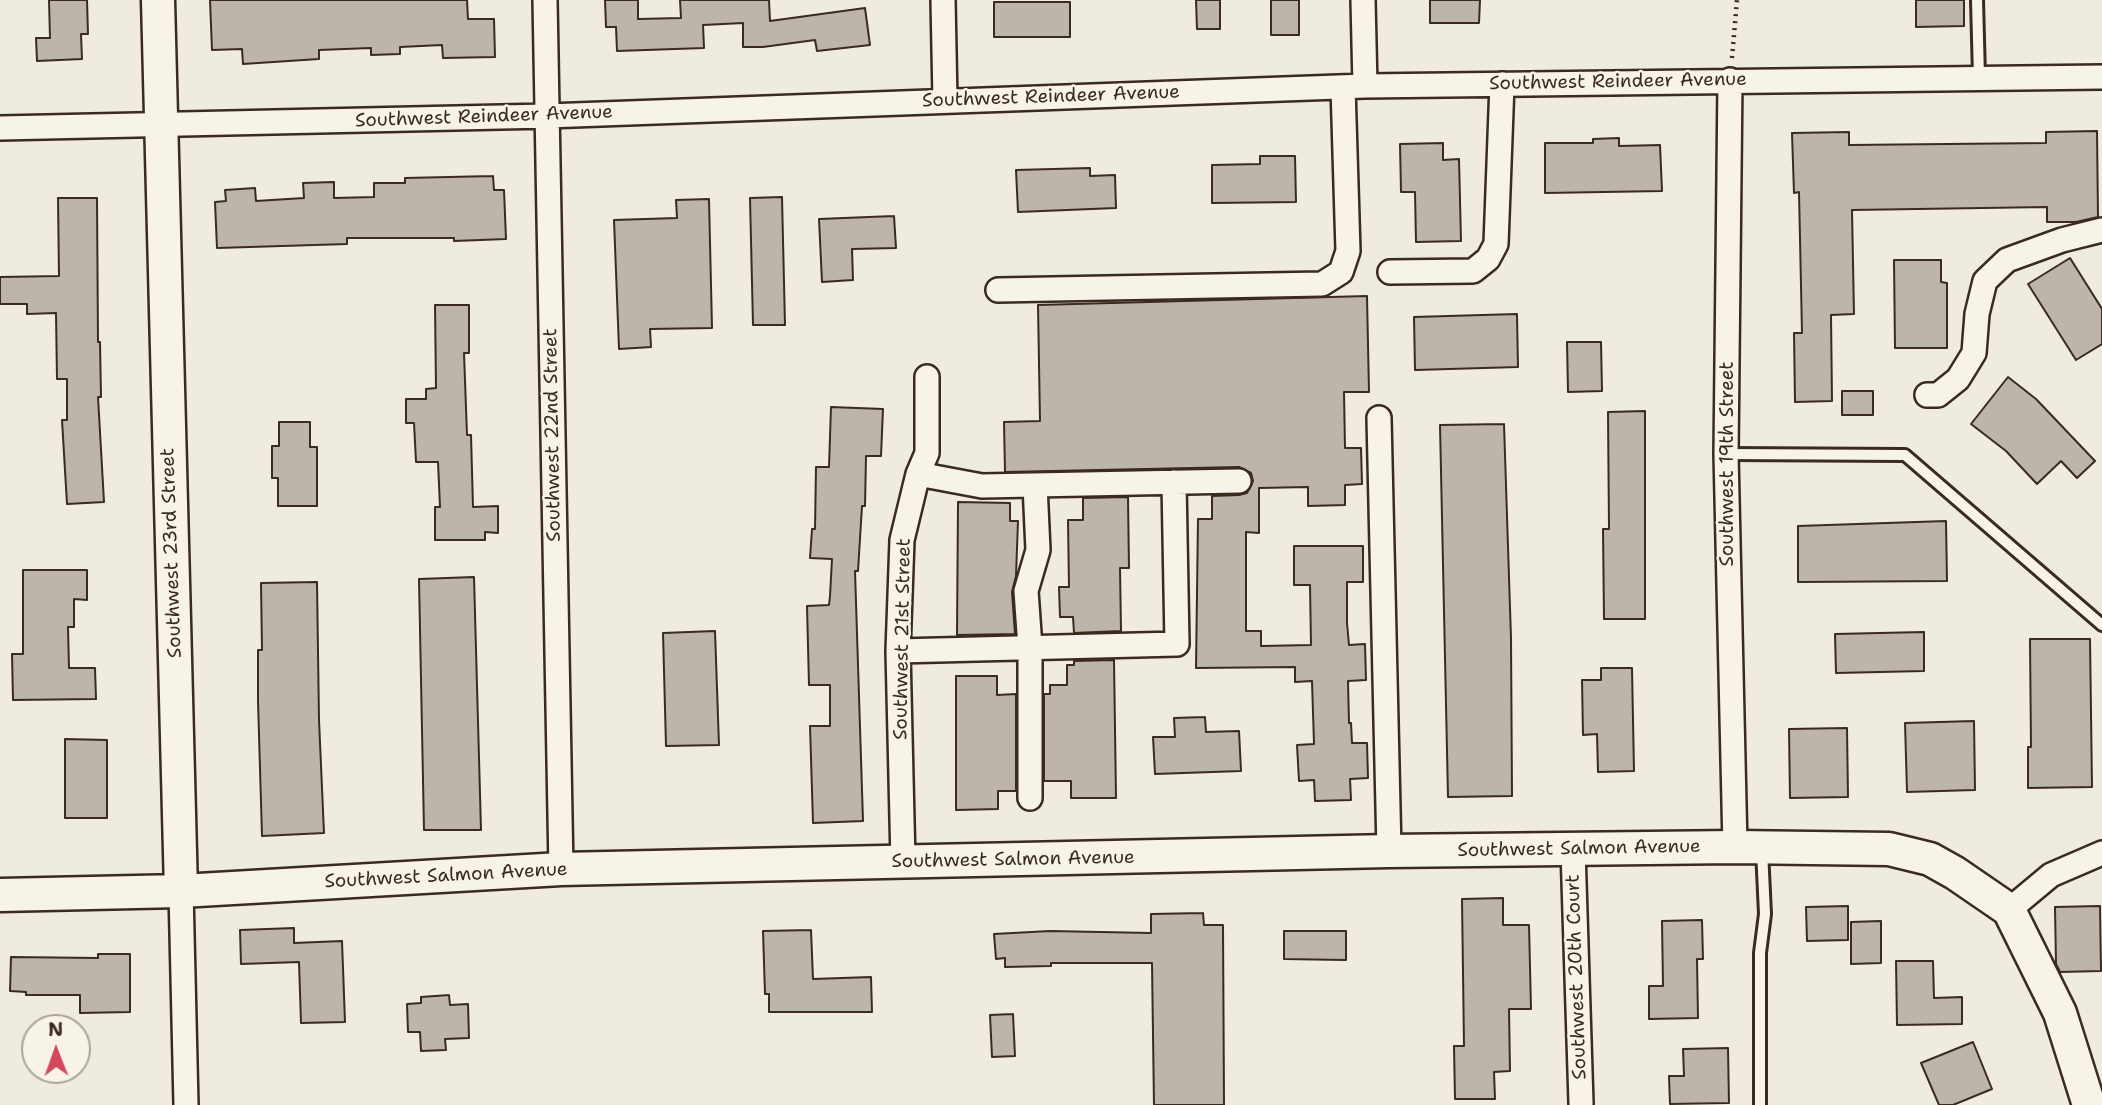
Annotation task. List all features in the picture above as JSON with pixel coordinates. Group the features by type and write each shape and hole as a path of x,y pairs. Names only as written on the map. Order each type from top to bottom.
{"main road":[{"name":"Southwest 23rd Street","path":"158,0 181,891"},
{"name":"Southwest Salmon Avenue","path":"0,895 181,891 561,869 1388,851 1889,849 1930,859 2009,910 2060,1013 2089,1105"}],"street":[{"name":"Southwest 22nd Street","path":"545,0 561,869"},
{"path":"943,0 945,100"},
{"path":"998,289 1322,284 1341,272 1349,251 1354,87 1363,0"},
{"name":"Southwest Reindeer Avenue","path":"0,128 547,116 1354,87 2102,77"},
{"name":"Southwest 19th Street","path":"1730,80 1726,454 1749,848"},
{"path":"1390,272 1474,271 1488,259 1496,244 1503,84"},
{"path":"1927,395 1938,395 1958,379 1974,354 1977,314 1985,281 2007,260 2062,240 2102,230"},
{"name":"Southwest 21st Street","path":"903,862 898,651 902,540 918,474 927,453 927,377"},
{"path":"1378,418 1388,851"},
{"path":"918,474 982,486 1238,481"},
{"path":"898,651 1177,644 1174,482"},
{"path":"1030,798 1030,647 1026,591 1038,550 1035,485"},
{"name":"Southwest 20th Court","path":"1573,850 1581,1103"},
{"path":"2009,910 2051,875 2102,853"},
{"name":"Southwest 23rd Street","path":"181,891 186,1105"}],"lane":[{"path":"1977,0 1979,77"},
{"path":"1726,454 1905,455 2102,625"},
{"path":"1749,848 1765,914 1760,953 1760,1105"}],"path":[{"path":"1730,80 1737,0"}],"building":[{"path":"49,0 87,0 88,34 81,34 82,59 37,61 36,38 50,38"},
{"path":"210,0 467,0 468,19 494,19 495,57 443,58 442,45 400,47 400,54 371,55 371,48 319,50 319,59 243,64 242,49 212,50"},
{"path":"605,0 638,0 638,19 681,18 680,0 769,0 770,21 865,8 870,45 817,51 815,40 743,47 743,23 703,25 704,48 617,51 616,27 606,27"},
{"path":"1196,0 1220,0 1220,29 1197,29"},
{"path":"1271,0 1299,0 1299,35 1271,35"},
{"path":"1430,0 1480,0 1479,23 1430,23"},
{"path":"1916,0 1964,0 1964,26 1916,27"},
{"path":"994,2 1070,2 1070,37 994,37"},
{"path":"2097,131 2098,217 2076,222 2047,222 2047,207 1852,210 1854,314 1831,315 1832,401 1795,402 1794,333 1802,333 1799,192 1794,193 1792,133 1849,132 1849,145 2046,143 2046,132"},
{"path":"1619,138 1619,146 1660,145 1662,191 1545,193 1545,143 1593,143 1593,139"},
{"path":"1443,143 1443,160 1459,159 1461,241 1416,242 1415,192 1401,192 1400,144"},
{"path":"1260,156 1295,156 1296,202 1212,203 1212,165 1260,164"},
{"path":"1090,168 1090,176 1115,175 1116,208 1018,212 1016,170"},
{"path":"493,176 494,190 504,190 506,239 454,241 454,238 347,238 347,244 217,248 215,202 226,201 225,190 255,188 256,201 304,198 303,183 334,182 334,198 374,197 374,183 405,183 405,178"},
{"path":"782,197 785,325 753,325 750,198"},
{"path":"58,198 97,198 101,397 98,397 104,502 67,504 62,420 67,420 67,379 57,379 56,313 27,314 27,304 0,304 0,277 59,276"},
{"path":"709,199 712,328 650,329 651,347 619,349 614,220 677,218 676,200"},
{"path":"894,216 896,248 852,249 853,280 822,282 819,219"},
{"path":"2070,258 2102,309 2102,344 2076,360 2028,284"},
{"path":"1894,260 1941,260 1941,282 1947,283 1947,348 1895,348"},
{"path":"1367,296 1369,392 1344,392 1345,448 1361,448 1362,484 1345,485 1345,505 1308,506 1308,487 1259,488 1259,533 1246,532 1246,631 1261,631 1261,646 1311,645 1310,585 1294,585 1294,546 1363,546 1363,582 1347,582 1347,623 1349,645 1365,644 1366,680 1348,681 1352,743 1367,743 1368,778 1350,779 1351,800 1315,801 1314,780 1299,781 1297,745 1314,744 1312,681 1295,682 1295,667 1196,668 1198,519 1212,519 1212,496 1247,493 1253,481 1251,473 1239,467 1005,472 1004,422 1040,421 1038,305"},
{"path":"435,305 469,305 469,353 464,353 467,435 471,435 473,507 498,506 498,533 485,532 485,540 435,540 435,507 440,507 438,462 416,462 414,423 406,423 406,399 426,399 426,389 436,388"},
{"path":"1517,314 1518,367 1415,370 1414,317"},
{"path":"1567,342 1601,342 1602,391 1568,392"},
{"path":"2008,377 2036,399 2095,461 2077,478 2061,461 2037,484 2006,451 1971,424"},
{"path":"1842,391 1873,391 1873,415 1842,415"},
{"path":"831,407 883,409 881,456 866,456 865,506 862,506 858,571 855,571 863,821 813,823 810,726 830,726 830,685 809,685 807,606 829,605 832,559 810,558 812,529 815,529 816,467 829,467"},
{"path":"1645,411 1645,619 1604,619 1603,529 1609,529 1608,412"},
{"path":"279,422 310,422 310,447 317,447 317,506 278,506 278,478 272,478 272,446 279,446"},
{"path":"1504,424 1511,638 1512,796 1448,797 1440,425"},
{"path":"1128,497 1129,568 1120,568 1121,631 1074,633 1073,617 1060,617 1059,587 1069,587 1068,520 1083,520 1083,498"},
{"path":"958,502 1010,503 1010,521 1018,521 1016,576 1012,592 1015,634 957,635"},
{"path":"1946,521 1947,581 1798,582 1798,526"},
{"path":"23,570 87,570 87,600 74,599 74,627 68,627 69,668 95,668 96,699 13,700 12,654 23,654"},
{"path":"474,577 481,830 424,830 419,579"},
{"path":"317,582 324,833 262,836 258,701 258,650 262,650 261,583"},
{"path":"715,631 719,745 666,746 663,633"},
{"path":"1924,632 1924,671 1836,673 1835,634"},
{"path":"2030,639 2090,639 2092,787 2028,788 2028,747 2031,747"},
{"path":"1114,660 1116,798 1071,798 1071,781 1044,781 1044,694 1050,694 1050,685 1067,685 1067,665 1074,665 1074,661"},
{"path":"1601,668 1632,668 1634,771 1598,772 1597,734 1583,735 1582,680 1601,680"},
{"path":"956,676 997,676 997,695 1016,694 1016,791 998,791 998,809 956,810"},
{"path":"1205,717 1206,732 1239,731 1241,771 1155,774 1153,737 1175,737 1174,718"},
{"path":"1974,721 1975,790 1907,792 1905,723"},
{"path":"1847,728 1848,797 1790,798 1789,729"},
{"path":"65,739 107,740 107,818 65,818"},
{"path":"1503,898 1503,925 1529,925 1531,1009 1509,1009 1510,1071 1494,1072 1495,1099 1455,1099 1454,1046 1464,1046 1462,899"},
{"path":"1848,906 1848,940 1807,941 1806,907"},
{"path":"2100,906 2101,971 2060,972 2056,964 2055,907"},
{"path":"1203,913 1204,925 1223,925 1224,1105 1154,1105 1152,963 1051,963 1051,966 1005,967 1005,958 996,959 994,934 1050,931 1151,933 1151,914"},
{"path":"1702,920 1703,959 1697,959 1698,1018 1649,1019 1649,986 1663,986 1662,921"},
{"path":"1881,921 1881,963 1851,964 1851,922"},
{"path":"294,928 294,943 342,941 345,1022 301,1023 299,962 241,964 240,930"},
{"path":"811,930 813,979 871,977 872,1012 769,1012 769,994 765,994 763,931"},
{"path":"1284,931 1346,931 1346,960 1284,959"},
{"path":"98,954 130,954 130,1012 80,1013 80,995 26,995 26,992 10,991 11,957 98,958"},
{"path":"1896,961 1933,961 1934,998 1962,997 1962,1024 1897,1025"},
{"path":"449,995 450,1005 468,1004 469,1038 445,1039 446,1050 421,1051 420,1032 408,1032 407,1004 421,1003 421,997"},
{"path":"1013,1014 1015,1056 992,1057 990,1015"},
{"path":"1973,1042 1992,1089 1953,1105 1939,1105 1921,1063"},
{"path":"1728,1048 1729,1103 1670,1104 1669,1076 1684,1076 1683,1049"}]}
